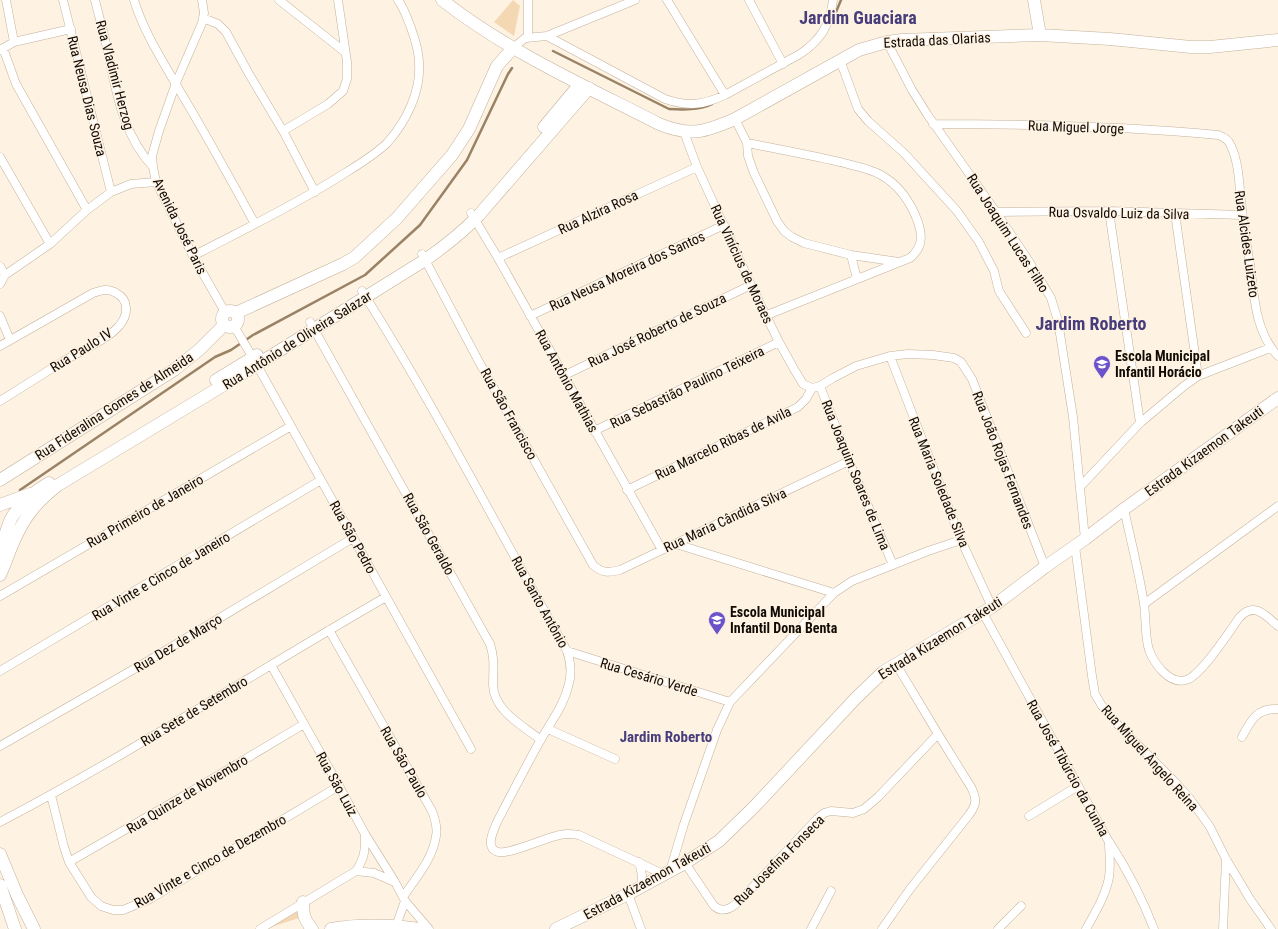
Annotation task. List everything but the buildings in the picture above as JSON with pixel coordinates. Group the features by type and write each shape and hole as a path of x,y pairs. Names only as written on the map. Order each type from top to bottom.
{"street":[{"path":"6,0 14,42"},
{"name":"Rua Neusa Dias Souza","path":"63,0 111,192"},
{"name":"Rua Vladimir Herzog","path":"95,0 105,37 112,76 127,127 139,150 153,167"},
{"path":"134,0 142,21 255,224"},
{"name":"Avenida José Paris","path":"202,0 204,18 201,28 176,83 155,144 152,156 153,167 156,182 193,256 231,313"},
{"path":"279,0 345,52"},
{"path":"283,131 328,104 343,91 347,79 338,0"},
{"path":"193,256 315,192 358,165 386,143 401,124 410,108 416,92 419,63 415,39 402,6 398,0"},
{"name":"Estrada das Olarias","path":"442,0 458,13 513,48 659,124 684,132 705,130 735,119 840,60 860,50 887,42 1040,35 1191,47 1229,46 1278,40"},
{"path":"528,0 528,38"},
{"path":"231,327 237,322 231,313 343,264 355,257 397,218 452,155 469,129 497,66 522,40 547,36 635,0"},
{"path":"668,0 725,95"},
{"path":"749,0 783,64"},
{"path":"547,36 665,99 678,104 700,104 725,95 783,64 800,54 818,40 825,27 833,0"},
{"path":"1034,0 1040,35"},
{"path":"204,18 214,21 226,32 283,131 315,192"},
{"path":"70,29 14,42 2,49 16,84 87,210"},
{"name":"Rua Joaquim Lucas Filho","path":"887,42 912,90 933,124 996,212 1051,298 1059,328 1072,417 1080,487 1080,543"},
{"path":"840,60 858,109 868,121 904,153 957,211 978,242 994,271 999,291 1026,333"},
{"name":"Rua Antônio de Oliveira Salazar","path":"0,575 24,521 43,496 58,485 255,361 424,257 445,246 473,216 584,86"},
{"path":"735,119 747,143 748,156 754,173 777,221 784,231 804,243 851,255 900,262"},
{"name":"Rua Miguel Jorge","path":"933,124 1150,130 1218,135"},
{"name":"Rua Vinícius de Moraes","path":"684,132 697,167 766,316 803,384 812,388"},
{"name":"Rua Alcides Luizeto","path":"1218,135 1227,140 1232,148 1237,164 1242,215 1256,310 1262,330 1270,348 1278,356"},
{"path":"747,143 865,168 881,175 895,185 904,195 914,212 919,225 921,238 919,248 910,258 766,316"},
{"path":"0,157 50,244"},
{"name":"Rua Alzira Rosa","path":"498,258 697,167"},
{"path":"0,284 5,275 50,244 87,210 111,192 131,184 156,182"},
{"path":"1109,211 1140,423"},
{"name":"Rua Osvaldo Luiz da Silva","path":"996,212 1109,211 1242,215"},
{"path":"1174,213 1198,376"},
{"name":"Rua Antônio Mathias","path":"473,216 662,550"},
{"name":"Rua Neusa Moreira dos Santos","path":"530,316 724,225"},
{"path":"851,255 857,279"},
{"name":"Rua São Francisco","path":"424,257 478,360 593,565 600,571"},
{"path":"0,266 5,275"},
{"name":"Rua José Roberto de Souza","path":"563,376 751,285"},
{"name":"Rua Paulo IV","path":"0,346 93,293 104,289 111,290 118,294 126,304 125,316 118,327 107,336 62,362 0,402"},
{"name":"Rua Santo Antônio","path":"364,294 401,354 462,460 567,651 570,667 568,687 562,704 540,740 491,835 491,843 493,848 498,852 508,852 569,833 579,835 639,862 667,872"},
{"path":"0,316 10,340"},
{"name":"Rua São Geraldo","path":"312,326 490,644 494,667 493,685 495,698 501,708 540,740"},
{"name":"Rua São Pedro","path":"231,327 255,361 471,749"},
{"name":"Rua Fideralina Gomes de Almeida","path":"0,480 174,370 231,327"},
{"name":"Rua Sebastião Paulino Teixeira","path":"594,431 779,342"},
{"path":"1080,487 1140,423 1164,402 1198,376 1270,348"},
{"name":"Rua João Rojas Fernandes","path":"890,356 908,354 933,355 954,358 961,362 972,379 1045,567"},
{"path":"812,388 820,386 856,366 890,356"},
{"name":"Rua Maria Soledade Silva","path":"890,356 988,610"},
{"name":"Rua Antônio de Oliveira Salazar","path":"0,556 6,520 40,488 255,361"},
{"name":"Rua Joaquim Soares de Lima","path":"820,386 848,461 893,565"},
{"name":"Rua Marcelo Ribas de Avila","path":"627,490 798,407 806,399 812,388"},
{"name":"Estrada Kizaemon Takeuti","path":"556,929 641,887 685,863 719,841 754,807 875,679 896,664 988,610 1124,509 1278,398"},
{"name":"Rua Primeiro de Janeiro","path":"0,596 291,426"},
{"name":"Rua Maria Cândida Silva","path":"600,571 612,572 620,570 848,461"},
{"name":"Rua Vinte e Cinco de Janeiro","path":"0,671 322,480"},
{"path":"0,505 24,497 40,488"},
{"path":"1144,604 1278,507"},
{"path":"0,508 10,514 6,520"},
{"path":"6,520 23,515 32,509"},
{"path":"1124,509 1144,604 1148,649 1161,670 1182,681 1193,677 1204,666 1244,612 1249,610 1257,610 1278,626"},
{"path":"6,520 14,531 14,542"},
{"name":"Rua Dez de Março","path":"0,746 148,661 353,538"},
{"path":"667,872 718,730 730,702 834,592 852,581 961,540"},
{"name":"Rua Miguel Ângelo Reina","path":"1080,543 1092,676 1095,694 1102,706 1119,726 1190,799 1210,827 1226,859 1250,899 1271,929"},
{"path":"676,544 834,592"},
{"name":"Rua Sete de Setembro","path":"0,822 51,795 386,597"},
{"name":"Rua José Tibúrcio da Cunha","path":"988,610 1078,786 1109,842 1109,878 1104,894 1086,929"},
{"name":"Rua São Paulo","path":"329,630 432,811 437,828 432,850 404,899"},
{"name":"Rua Cesário Verde","path":"567,651 730,702"},
{"path":"882,929 910,889 974,809 976,802 976,795 971,786 896,664"},
{"name":"Rua São Luiz","path":"270,665 365,834 404,899 429,929"},
{"path":"1242,737 1252,720 1258,714 1264,710 1278,709"},
{"name":"Rua Quinze de Novembro","path":"69,862 304,724"},
{"path":"548,729 615,759"},
{"name":"Rua Josefina Fonseca","path":"685,863 714,906 719,910 727,910 748,892 824,813 831,811 853,813 864,809 878,797 938,734"},
{"name":"Rua Vinte e Cinco de Dezembro","path":"51,795 69,862 91,897 101,906 113,910 123,910 150,899 339,786"},
{"path":"1029,816 1078,786"},
{"path":"260,929 356,871 364,858 365,834"},
{"path":"1109,842 1128,871 1144,902 1154,929"},
{"path":"0,854 17,895 34,929"},
{"path":"1223,929 1226,859"},
{"path":"639,862 642,875 641,887"},
{"path":"356,871 374,873 395,882"},
{"path":"0,884 2,899 15,929"},
{"path":"811,929 831,891"},
{"path":"628,894 641,929"},
{"path":"2,899 17,895"},
{"path":"396,926 404,899"},
{"path":"303,902 305,920 312,929"},
{"path":"998,929 1021,906"},
{"path":"331,929 341,927 396,926 420,929"}],"shaded area":[{"path":"513,0 520,6 514,36 494,22"},
{"path":"296,907 299,918 265,929 256,929"}],"waterway":[{"path":"831,24 841,0"},
{"path":"553,51 669,109 691,109 712,104"},
{"path":"20,490 215,357 231,350 253,335 365,275 420,225 467,160 512,68"}],"place":[{"name":"Escola Municipal Infantil Horácio","path":"1102,379"},
{"name":"Escola Municipal Infantil Dona Benta","path":"717,635"}],"district":[{"name":"Jardim Guaciara","path":"858,18"},
{"name":"Jardim Roberto","path":"1091,324"},
{"name":"Jardim Roberto","path":"666,737"}]}
